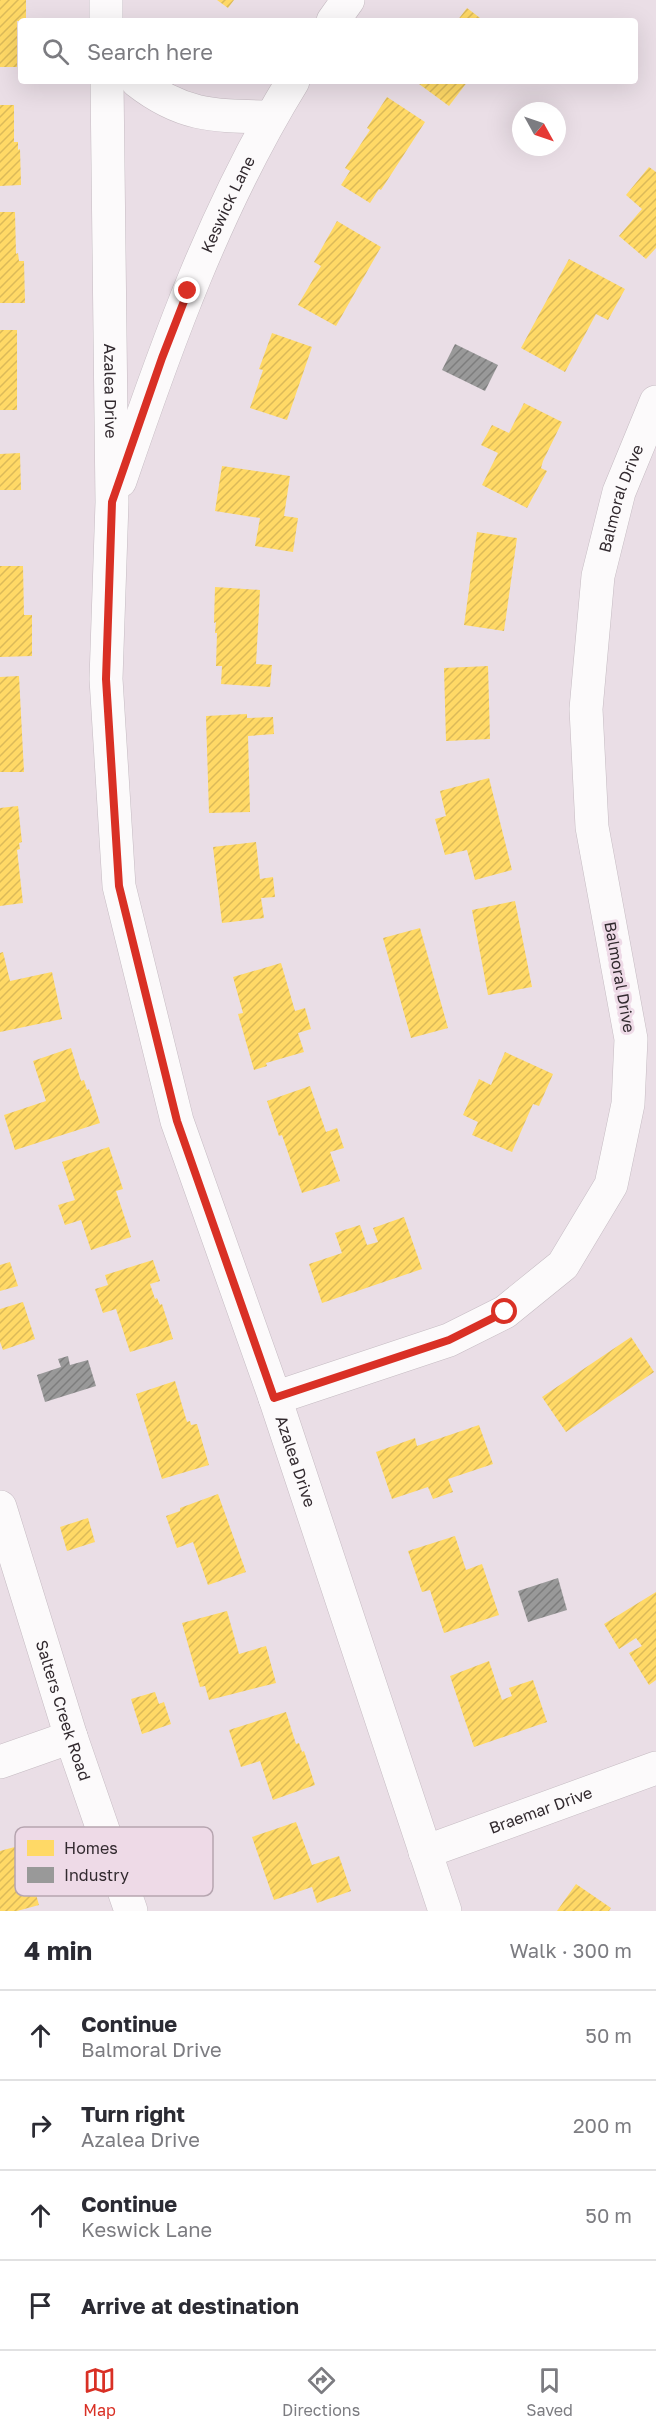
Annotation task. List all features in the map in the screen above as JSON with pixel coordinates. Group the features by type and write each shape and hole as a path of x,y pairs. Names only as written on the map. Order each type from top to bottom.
{"street":[{"path":"106,0 106,18"},
{"path":"335,18 348,0"},
{"name":"Azalea Drive","path":"107,84 112,502 106,679 119,886 177,1121 274,1398 445,1911"},
{"path":"141,84 168,102 187,110 207,115 271,117"},
{"name":"Keswick Lane","path":"112,502 188,291 240,175 271,117 292,84"},
{"name":"Balmoral Drive","path":"274,1398 449,1340 505,1312 562,1265 611,1185 628,1104 631,1039 592,827 586,709 598,576 619,492 656,402"},
{"name":"Salters Creek Road","path":"0,1508 102,1827"},
{"path":"0,1762 71,1737"},
{"name":"Braemar Drive","path":"425,1852 656,1768"},
{"name":"Salters Creek Road","path":"125,1896 130,1911"}],"building: Homes":[{"path":"0,0 26,0 26,18 18,18 17,21 17,67 0,67"},
{"path":"217,0 234,0 228,8"},
{"path":"467,8 480,18 459,18"},
{"path":"419,84 466,84 449,106"},
{"path":"387,97 425,122 370,203 341,185 350,171 345,168 370,130 367,128"},
{"path":"0,105 14,105 14,142 18,142 18,150 20,149 21,185 0,186"},
{"path":"649,167 656,172 656,248 646,259 619,236 642,209 626,195"},
{"path":"0,212 15,212 16,254 18,253 19,261 24,261 25,303 0,303"},
{"path":"337,221 381,247 336,326 298,305 321,266 314,262"},
{"path":"569,259 625,289 608,320 596,314 565,372 521,348"},
{"path":"0,330 17,330 17,410 0,410"},
{"path":"272,333 312,347 287,420 250,408 263,370 259,369"},
{"path":"524,403 562,422 543,461 541,468 547,471 527,508 482,485 498,453 481,445 492,425 509,433"},
{"path":"20,453 21,490 0,490 0,454"},
{"path":"222,466 290,476 284,516 298,518 293,552 255,546 260,518 215,511"},
{"path":"477,532 517,538 504,631 464,625"},
{"path":"0,566 23,566 24,615 32,615 32,656 0,657"},
{"path":"215,587 260,590 256,664 272,665 270,687 221,684 222,666 216,666"},
{"path":"488,666 490,739 446,741 444,668"},
{"path":"19,676 24,772 0,772 0,677"},
{"path":"247,714 247,718 273,717 274,734 248,736 250,812 209,813 206,716"},
{"path":"489,778 512,870 475,880 467,850 445,855 435,819 446,816 440,791"},
{"path":"18,806 22,842 19,843 20,849 17,850 23,903 0,906 0,808"},
{"path":"256,842 260,879 273,877 275,897 261,898 264,918 222,923 213,847"},
{"path":"515,901 532,987 488,995 472,910"},
{"path":"420,928 448,1028 411,1038 383,938"},
{"path":"3,952 10,981 52,972 62,1019 0,1032 0,953"},
{"path":"281,963 295,1011 305,1008 311,1029 298,1033 304,1052 266,1063 267,1066 254,1070 238,1014 243,1013 233,977"},
{"path":"71,1048 81,1081 84,1080 87,1090 89,1089 100,1123 15,1150 4,1115 46,1101 33,1061"},
{"path":"505,1052 553,1074 539,1106 533,1104 512,1152 472,1135 478,1122 463,1115 479,1079 491,1085"},
{"path":"310,1086 326,1132 337,1128 344,1148 330,1152 340,1181 302,1193 282,1135 279,1136 267,1101"},
{"path":"109,1147 123,1189 116,1191 131,1237 91,1250 81,1220 65,1225 58,1205 75,1200 62,1162"},
{"path":"404,1217 422,1269 322,1303 309,1264 342,1253 335,1233 360,1225 367,1245 378,1242 373,1228"},
{"path":"153,1260 160,1281 150,1284 155,1299 157,1298 160,1305 162,1304 173,1339 130,1352 116,1309 103,1313 95,1289 108,1285 105,1275"},
{"path":"10,1262 18,1286 0,1291 0,1265"},
{"path":"23,1302 35,1339 3,1350 0,1342 0,1309"},
{"path":"631,1337 654,1372 566,1432 542,1397"},
{"path":"175,1381 187,1422 190,1421 191,1425 197,1424 209,1465 162,1479 136,1394"},
{"path":"479,1425 493,1464 448,1479 453,1492 433,1499 428,1487 392,1499 376,1452 415,1438 417,1446"},
{"path":"218,1494 246,1572 208,1585 193,1542 177,1548 166,1516 180,1511 180,1508"},
{"path":"88,1518 95,1542 67,1551 60,1527"},
{"path":"455,1536 466,1570 482,1564 499,1615 444,1633 430,1590 422,1592 408,1551"},
{"path":"656,1592 656,1680 649,1685 629,1653 642,1646 636,1638 619,1649 604,1624"},
{"path":"227,1611 239,1654 266,1646 276,1683 209,1700 205,1686 200,1687 182,1623"},
{"path":"489,1661 502,1700 512,1696 509,1688 533,1680 547,1722 474,1747 450,1676"},
{"path":"155,1692 159,1704 164,1702 171,1724 142,1734 131,1699"},
{"path":"286,1712 296,1744 299,1743 302,1752 304,1751 315,1785 273,1800 260,1761 241,1767 229,1730"},
{"path":"296,1822 312,1865 339,1856 351,1891 317,1903 312,1887 274,1900 252,1837"},
{"path":"15,1847 15,1896 36,1896 39,1905 17,1911 0,1911 0,1851"},
{"path":"576,1884 611,1908 609,1911 557,1911"}],"building: Industry":[{"path":"455,344 498,365 485,391 442,370"},
{"path":"68,1356 70,1365 88,1360 96,1386 45,1402 37,1375 61,1367 58,1359"},
{"path":"558,1578 567,1610 528,1622 518,1591"}],"route":[{"path":"188,291 112,502 106,679 119,886 177,1121 274,1398 449,1340 505,1312"}]}
